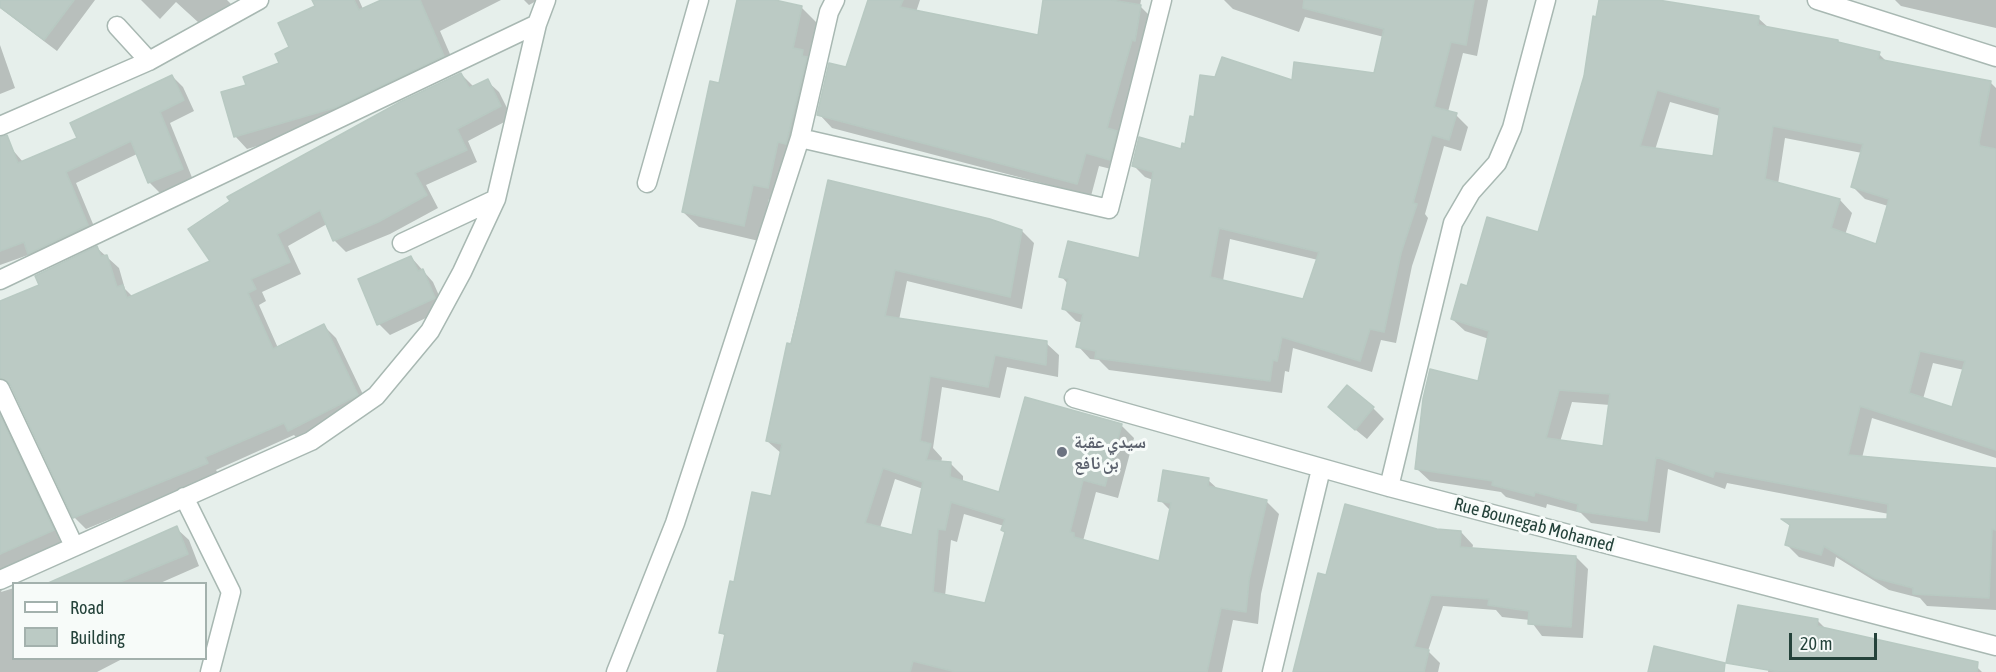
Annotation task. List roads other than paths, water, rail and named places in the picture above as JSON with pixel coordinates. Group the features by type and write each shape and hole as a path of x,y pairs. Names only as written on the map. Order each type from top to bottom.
{"street":[{"path":"0,126 149,61 259,0"},
{"path":"0,580 311,441 376,396 430,331 462,272 495,199 537,24 546,0"},
{"path":"647,183 699,0"},
{"path":"616,672 675,524 800,138 829,12 835,0"},
{"path":"800,138 1109,209 1162,0"},
{"path":"1389,487 1453,223 1471,192 1497,163 1512,128 1546,0"},
{"path":"1818,0 1842,4 1996,57"},
{"path":"0,280 537,24"},
{"path":"117,26 149,61"},
{"path":"402,243 495,199"},
{"path":"0,389 74,546"},
{"name":"Rue Bounegab Mohamed","path":"1074,398 1322,469 1996,646"},
{"path":"1272,672 1322,469"},
{"path":"184,497 231,592 210,672"}],"place":[{"name":"سيدي عقبة بن نافع","path":"1062,452"}]}
